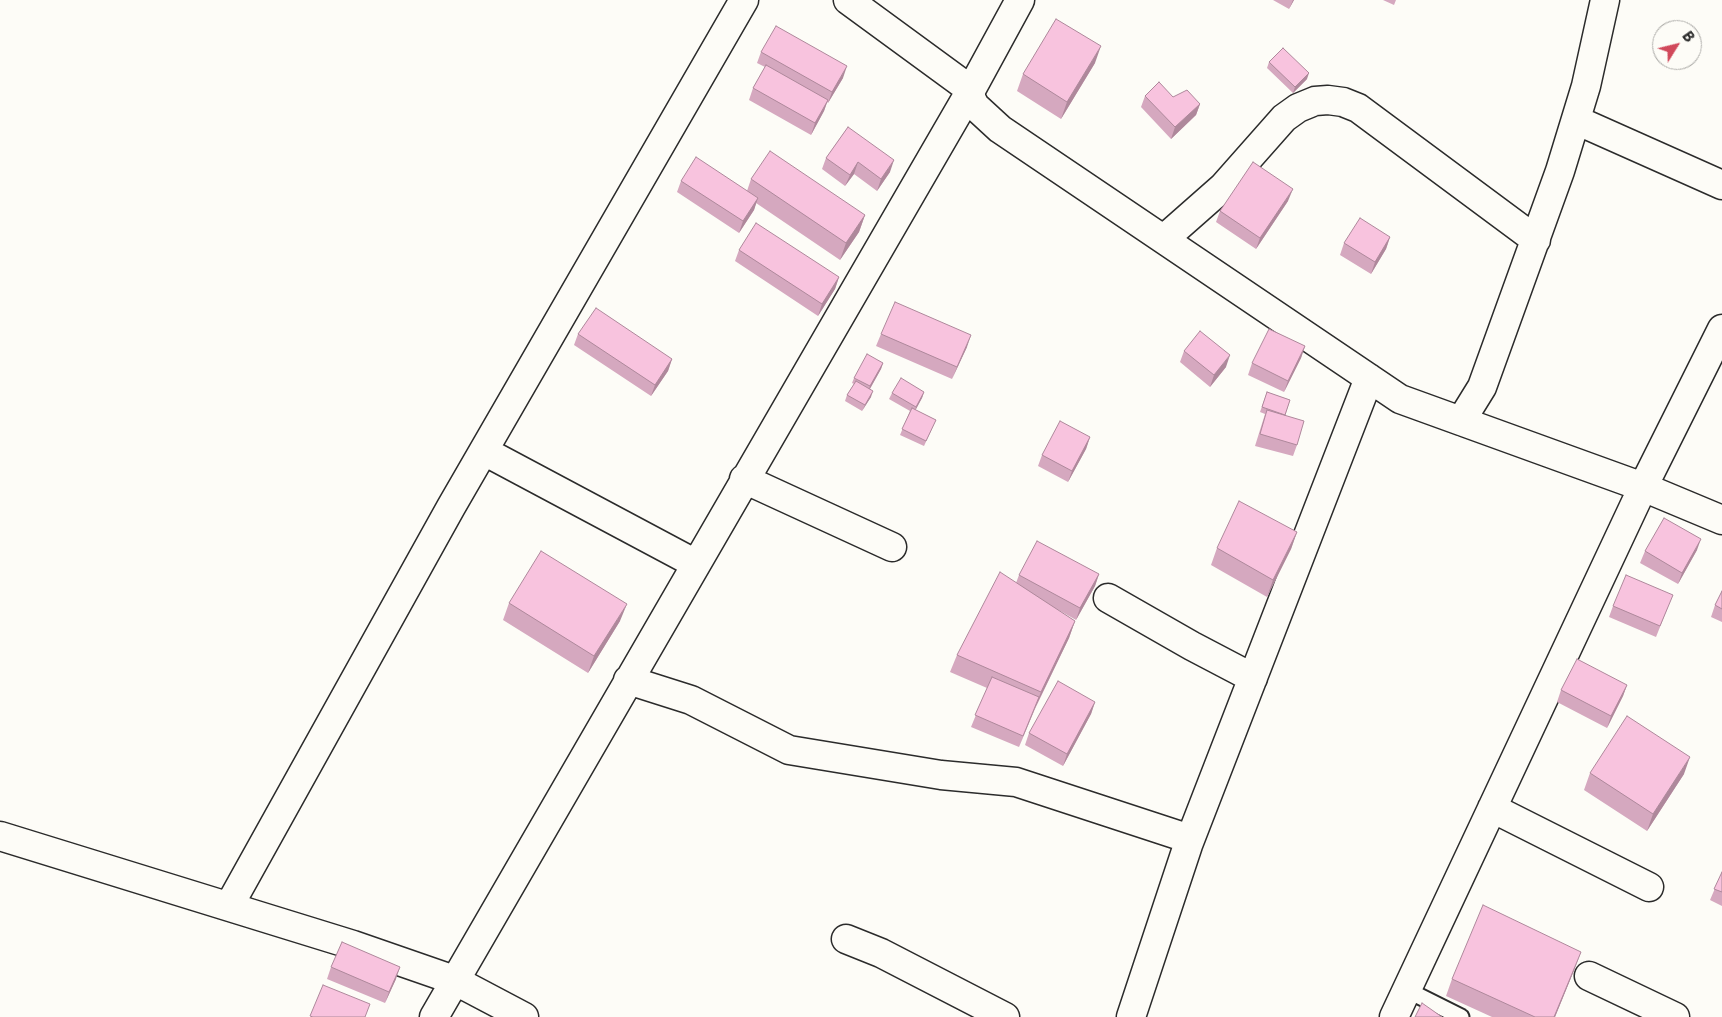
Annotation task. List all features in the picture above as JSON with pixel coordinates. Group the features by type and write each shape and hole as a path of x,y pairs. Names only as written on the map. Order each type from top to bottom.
{"street":[{"path":"229,906 484,451 744,0"},
{"path":"848,0 971,90"},
{"path":"434,1017 971,90 1020,0"},
{"path":"1461,421 1482,387 1536,240 1576,120 1605,0"},
{"path":"971,90 970,98 975,106 1000,129 1400,399 1643,487 1722,520"},
{"path":"1164,239 1223,187 1284,118 1298,108 1315,101 1328,100 1358,108 1536,240"},
{"path":"1576,120 1722,185"},
{"path":"1394,1017 1643,487 1722,328"},
{"path":"1131,1017 1190,839 1369,378"},
{"path":"484,451 696,564"},
{"path":"744,479 892,547"},
{"path":"1108,598 1253,678"},
{"path":"628,680 691,700 789,750 932,774 1016,782 1190,839"},
{"path":"1492,808 1649,887"},
{"path":"0,836 353,945 454,980 524,1017"},
{"path":"846,938 882,953 1005,1017"},
{"path":"1588,976 1675,1017"}],"lane":[{"path":"1407,990 1461,1017"}],"building":[{"path":"1056,19 1101,46 1067,102 1023,74"},
{"path":"776,26 847,66 832,92 761,52"},
{"path":"1283,48 1309,73 1295,87 1269,62"},
{"path":"766,65 828,100 815,123 753,88"},
{"path":"1159,82 1173,97 1187,90 1200,104 1175,127 1145,96"},
{"path":"848,127 894,160 881,179 858,162 850,175 826,158"},
{"path":"770,151 865,215 846,243 751,179"},
{"path":"696,157 758,198 743,221 681,181"},
{"path":"1253,162 1293,189 1260,238 1220,211"},
{"path":"1360,218 1390,237 1375,262 1344,243"},
{"path":"756,223 839,277 822,304 739,250"},
{"path":"895,302 971,335 957,367 881,334"},
{"path":"596,308 672,359 655,385 578,334"},
{"path":"1269,329 1305,346 1288,381 1252,363"},
{"path":"1200,331 1230,355 1214,375 1184,351"},
{"path":"867,354 883,363 870,386 854,378"},
{"path":"901,378 924,392 916,407 892,393"},
{"path":"856,381 873,391 865,405 847,395"},
{"path":"1267,392 1290,400 1285,415 1262,407"},
{"path":"912,408 936,420 926,441 902,429"},
{"path":"1267,410 1304,421 1297,445 1260,434"},
{"path":"1060,421 1090,437 1072,471 1042,455"},
{"path":"1239,501 1297,532 1273,580 1217,548"},
{"path":"1664,518 1701,539 1682,573 1645,551"},
{"path":"1037,541 1099,574 1080,608 1019,575"},
{"path":"541,551 627,604 594,656 509,603"},
{"path":"1000,572 1075,621 1041,692 957,655"},
{"path":"1626,575 1673,595 1660,626 1613,606"},
{"path":"1722,591 1722,609 1715,605"},
{"path":"1577,659 1627,685 1611,716 1561,690"},
{"path":"992,677 1039,697 1023,736 975,715"},
{"path":"1058,681 1095,702 1067,754 1029,733"},
{"path":"1627,716 1690,757 1653,814 1590,773"},
{"path":"1722,872 1722,892 1714,889"},
{"path":"1483,905 1581,952 1554,1017 1535,1017 1452,979"},
{"path":"342,942 400,967 389,992 331,967"},
{"path":"323,985 370,1004 365,1017 310,1016"},
{"path":"1422,1003 1442,1017 1415,1017"}]}
